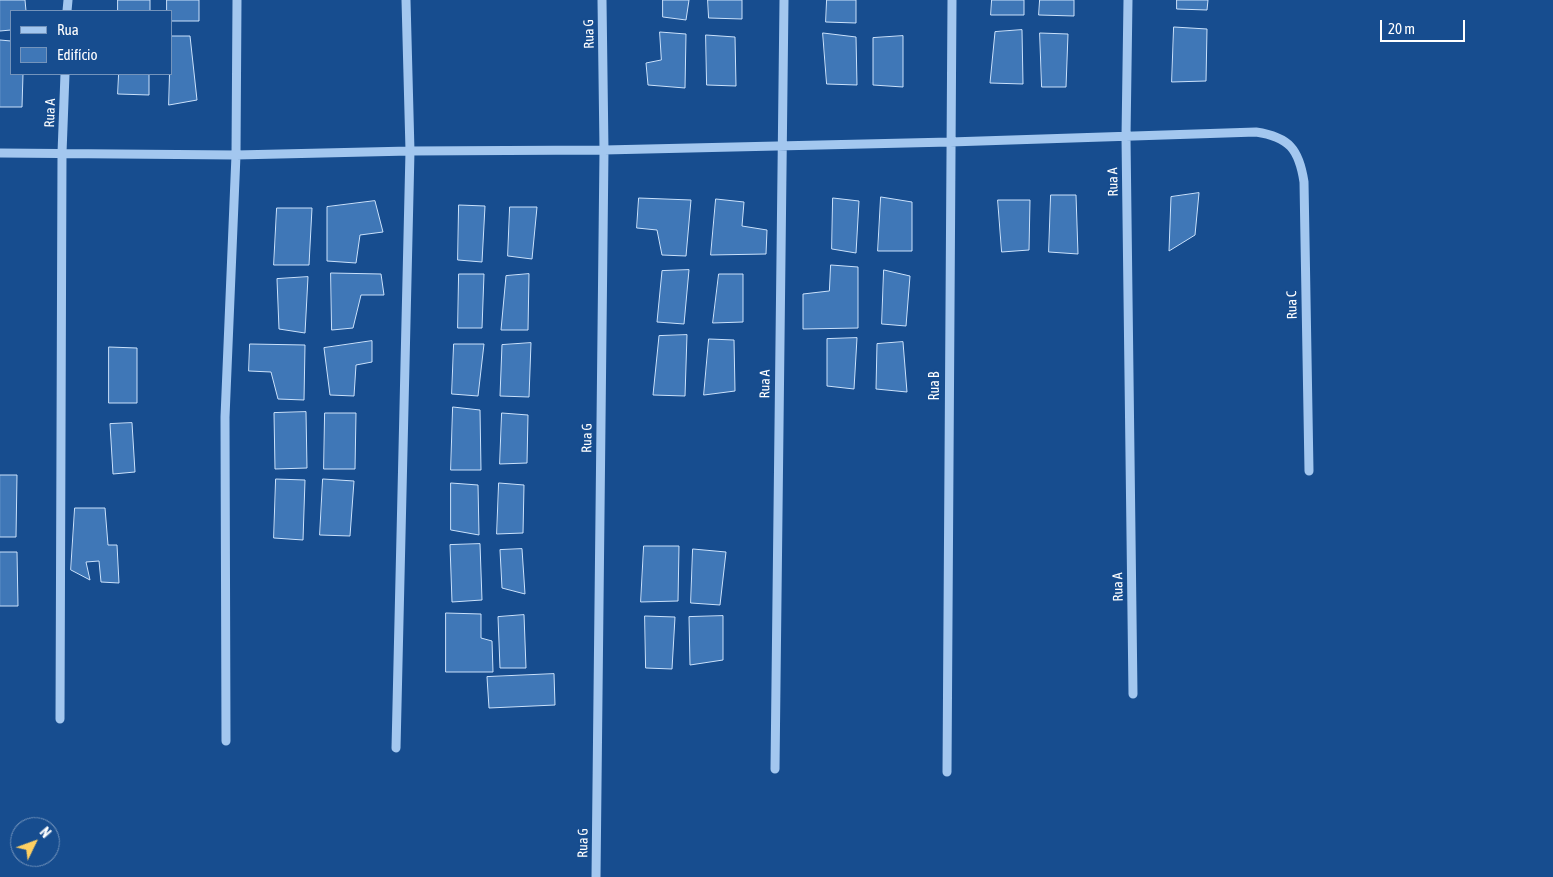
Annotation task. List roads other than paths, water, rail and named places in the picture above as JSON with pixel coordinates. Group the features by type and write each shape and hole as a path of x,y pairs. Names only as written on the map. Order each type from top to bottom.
{"street":[{"path":"226,742 225,417 236,155 237,0"},
{"path":"396,748 410,150 406,0"},
{"name":"Rua G","path":"596,877 604,150 602,0"},
{"name":"Rua A","path":"775,769 784,0"},
{"name":"Rua B","path":"947,772 952,0"},
{"name":"Rua A","path":"1128,0 1126,137 1133,694"},
{"name":"Rua A","path":"60,719 62,153 65,75"},
{"name":"Rua C","path":"1126,137 1256,132 1274,134 1288,142 1298,155 1304,182 1309,471"},
{"path":"0,153 236,155 410,150 604,150 1126,137"}]}
